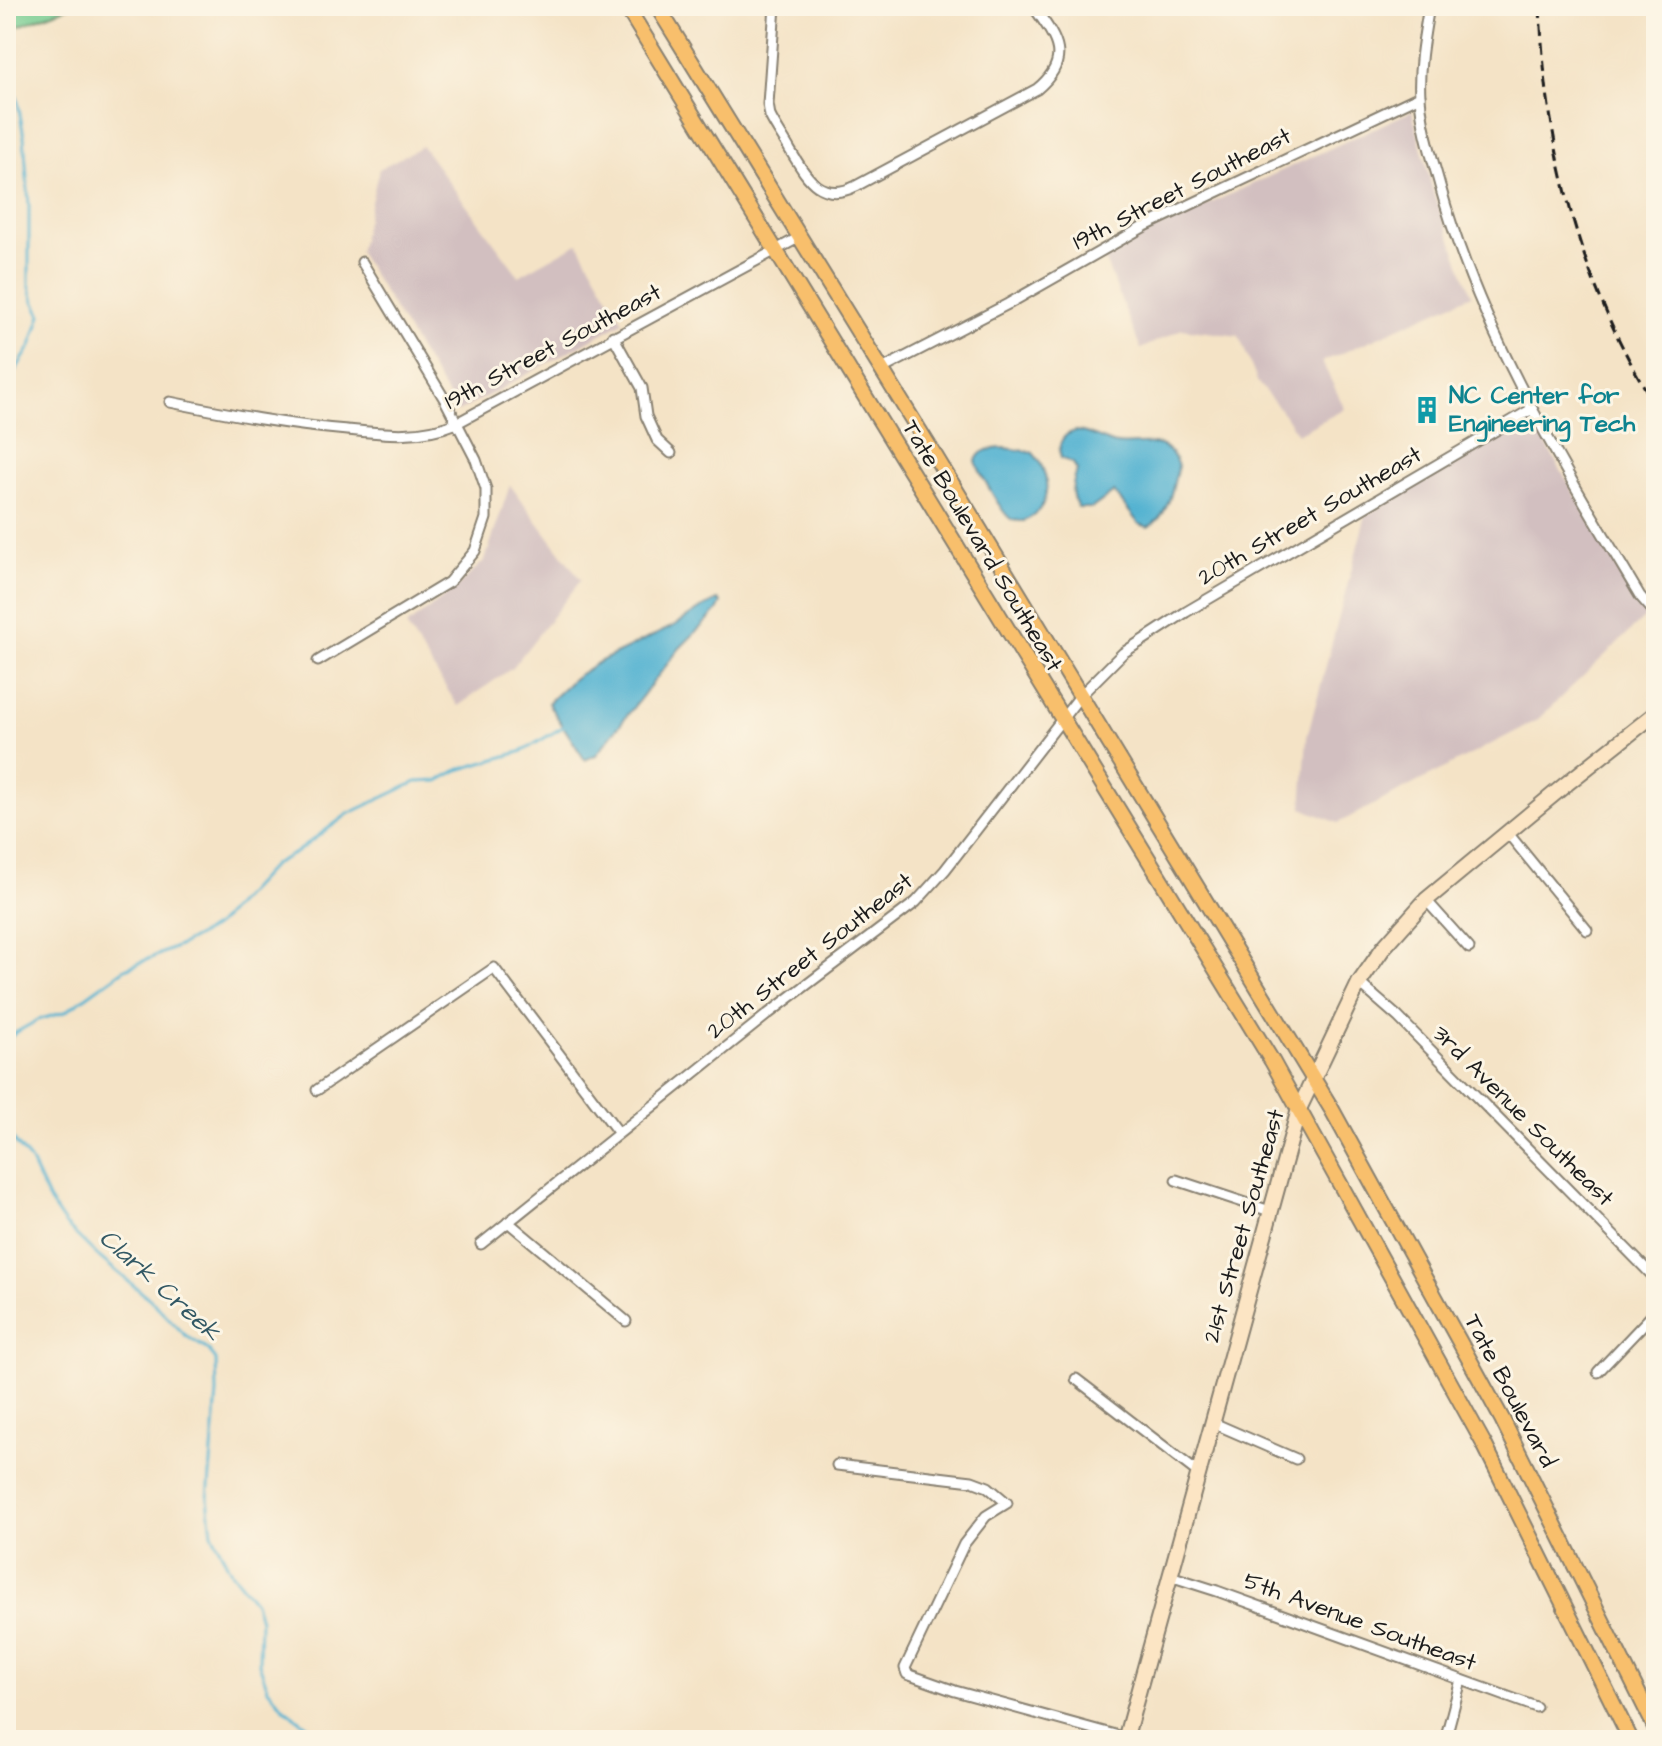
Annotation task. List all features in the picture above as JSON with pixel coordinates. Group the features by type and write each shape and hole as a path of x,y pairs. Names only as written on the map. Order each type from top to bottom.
{"main road":[{"name":"Tate Boulevard Southeast","path":"626,6 990,598 1062,721 1227,983 1299,1109"},
{"name":"Tate Boulevard Southeast","path":"657,6 1315,1080"},
{"name":"Tate Boulevard","path":"1315,1080 1502,1419 1656,1729"},
{"name":"Tate Boulevard","path":"1299,1109 1484,1444 1631,1740"}],"street":[{"path":"775,6 768,104 770,116 809,180 834,192 856,186 1047,81 1056,67 1058,49 1053,34 1033,6"},
{"path":"1429,6 1422,48 1420,96 1428,142 1458,247 1500,349 1532,409 1632,582 1656,614"},
{"name":"19th Street Southeast","path":"880,370 1008,304 1145,226 1420,96"},
{"name":"19th Street Southeast","path":"170,402 258,420 394,435 430,432 457,423 798,238"},
{"path":"318,661 439,590 459,573 475,551 486,518 486,489 476,460 362,262"},
{"path":"613,336 642,388 646,416 657,440 671,453"},
{"name":"20th Street Southeast","path":"481,1244 769,1013 916,902 945,870 1080,696 1113,661 1150,633 1532,409"},
{"name":"21st Street Southeast","path":"1125,1739 1299,1109 1359,983 1391,938 1426,900 1656,713"},
{"path":"1507,832 1587,930"},
{"path":"1426,900 1469,948"},
{"path":"317,1090 494,968 618,1132"},
{"name":"3rd Avenue Southeast","path":"1359,983 1398,1017 1656,1279"},
{"path":"1176,1180 1270,1211"},
{"path":"508,1222 626,1321"},
{"path":"1598,1372 1656,1311"},
{"path":"1076,1379 1197,1472"},
{"path":"1211,1422 1296,1459"},
{"path":"837,1465 972,1481 988,1487 1007,1503 986,1516 964,1544 905,1668 907,1674 955,1691 1125,1739"},
{"name":"5th Avenue Southeast","path":"1170,1576 1536,1707"},
{"path":"1445,1740 1461,1680"}],"shaded area":[{"path":"1412,111 1434,195 1472,295 1322,362 1345,409 1297,434 1258,383 1239,336 1182,329 1141,349 1102,253"},
{"path":"422,146 519,276 578,243 623,322 458,412 359,252 379,169"},
{"path":"1531,419 1646,616 1536,721 1338,823 1302,808 1307,737 1366,515"},
{"path":"510,485 581,580 512,668 458,706 406,626 456,588 485,560"}],"green space":[{"path":"6,6 71,6 6,31"}],"water":[{"path":"1076,431 1122,445 1158,445 1173,455 1178,466 1172,492 1166,509 1155,522 1148,527 1139,524 1114,492 1092,508 1079,508 1072,494 1077,470 1073,463 1061,458 1060,448 1064,437"},
{"path":"1005,448 1032,452 1039,460 1046,480 1045,499 1040,508 1024,521 1012,520 1007,515 991,492 976,461 984,451"},
{"path":"718,600 721,603 717,611 680,648 596,755 585,760 548,703 574,678 599,662 674,626"}],"waterway":[{"name":"Clark Creek","path":"6,385 31,346 41,315 29,284 29,205 24,137 17,97"},
{"path":"6,1042 38,1020 65,1012 125,969 216,926 274,864 295,853 348,814 416,782 438,781 458,770 523,751 566,725"},
{"name":"Clark Creek","path":"6,1131 30,1160 48,1199 65,1224 216,1360 217,1393 208,1498 212,1533 231,1572 255,1602 260,1620 259,1663 268,1689 285,1709 322,1740"}],"railway":[{"path":"1540,6 1550,110 1571,214 1607,313 1629,360 1656,406"}],"place":[{"name":"NC Center for Engineering Tech","path":"1427,410"}]}
